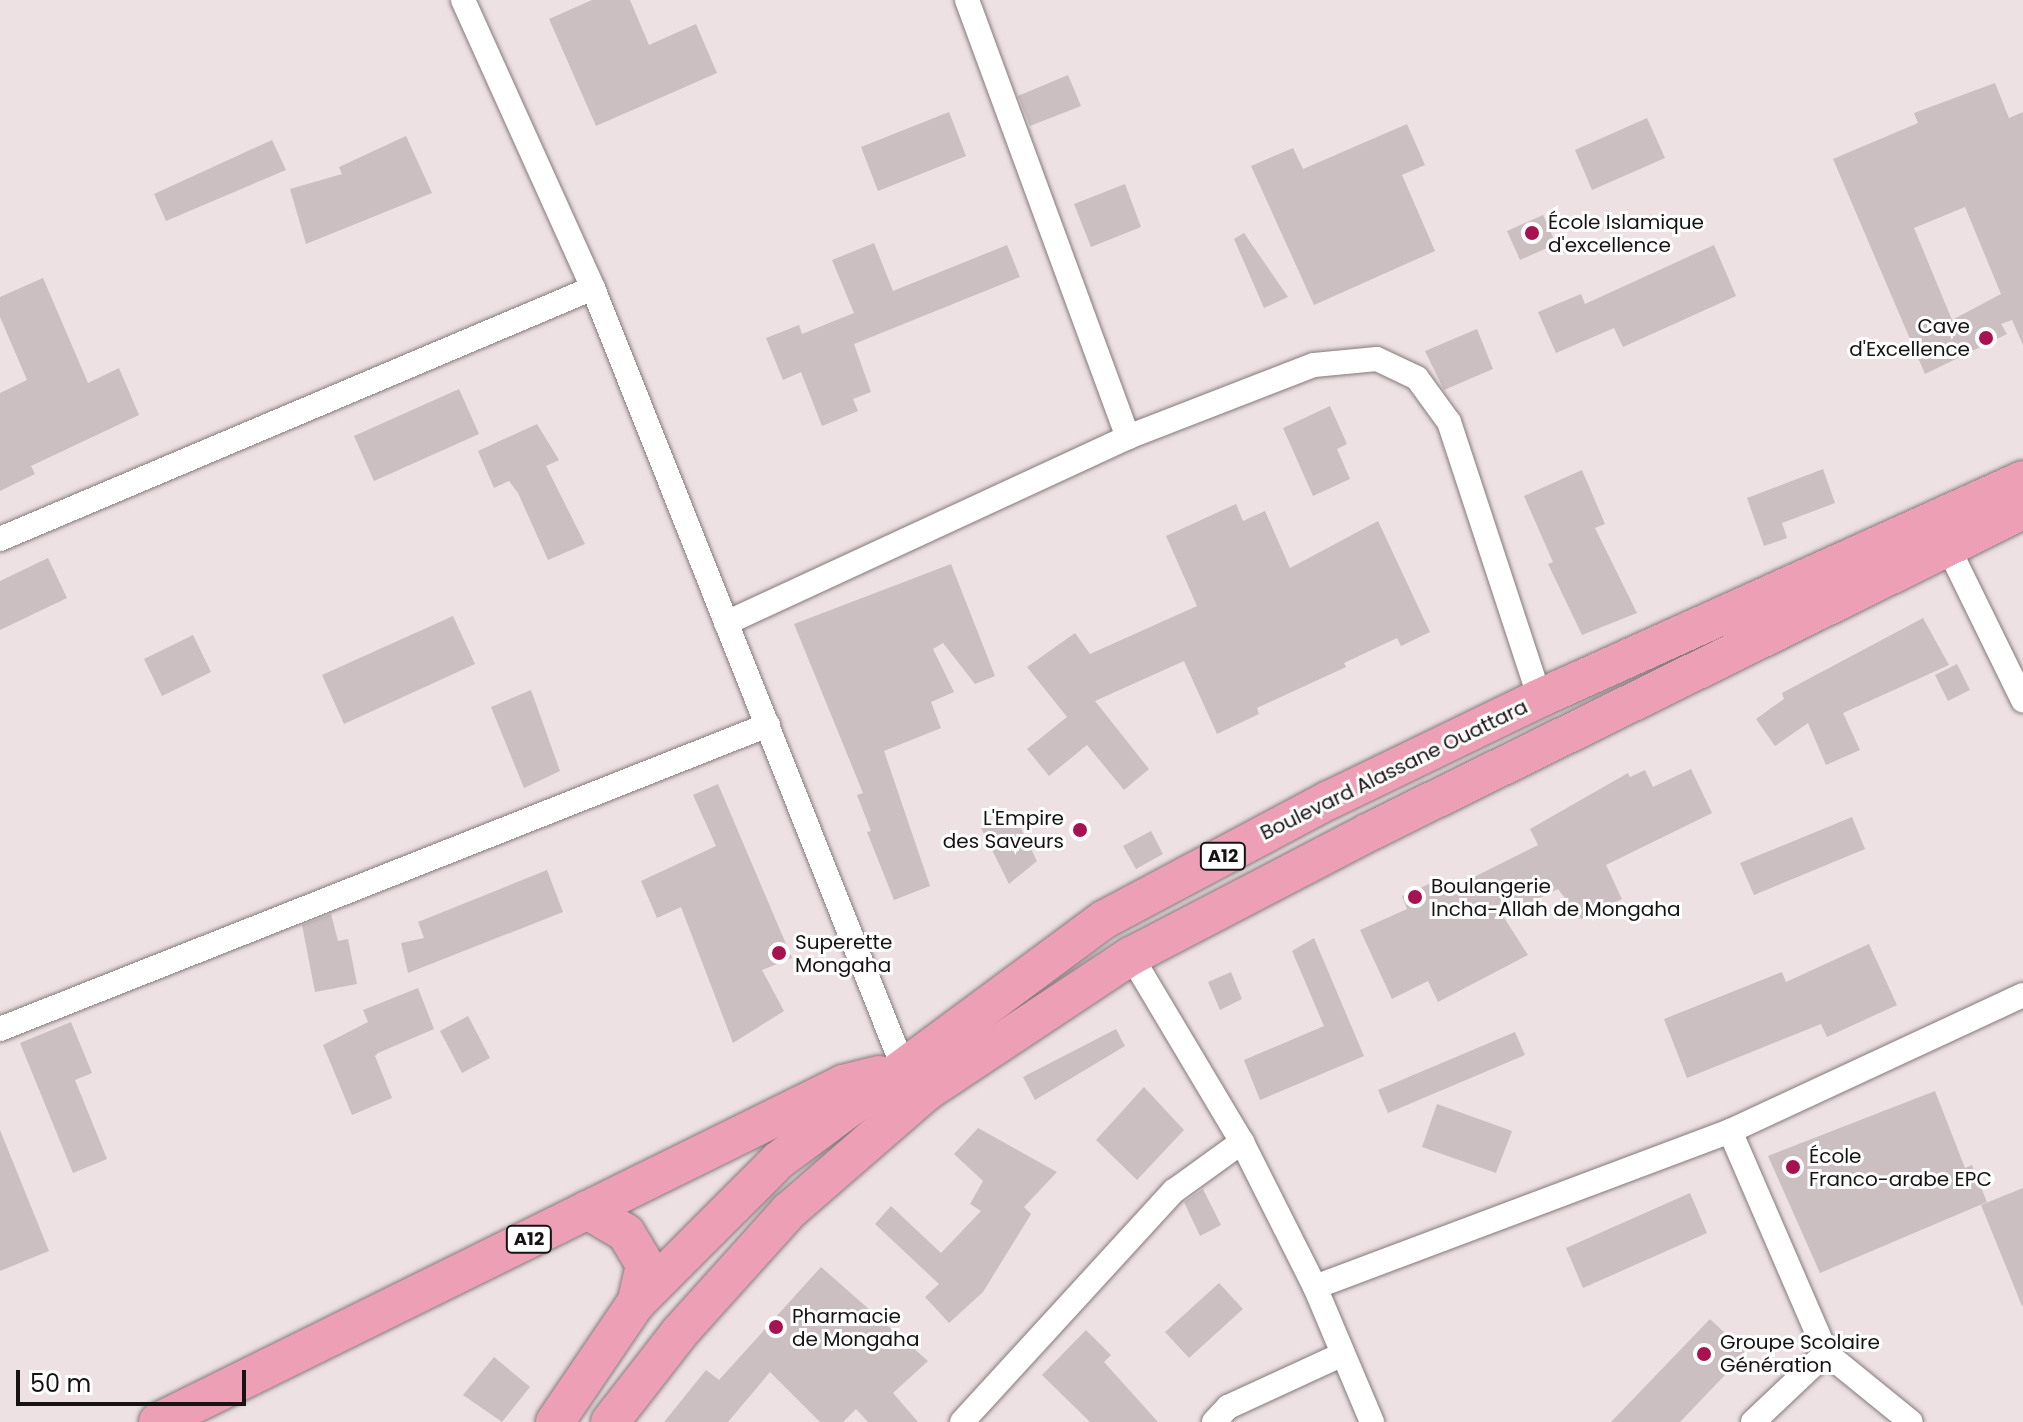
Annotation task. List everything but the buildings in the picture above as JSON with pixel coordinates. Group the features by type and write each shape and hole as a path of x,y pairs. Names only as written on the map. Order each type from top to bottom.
{"main road":[{"name":"Boulevard Alassane Ouattara","path":"555,1422 636,1303 779,1160 1131,956 1942,534 2023,480"},
{"name":"Boulevard Alassane Ouattara","path":"610,1422 680,1332 789,1211 915,1080 1105,919 1329,800 1540,698 1942,534 2023,510"},
{"name":"A12","path":"158,1422 843,1084 915,1080"},
{"path":"587,1210 626,1233 645,1265 636,1303"}],"street":[{"path":"463,0 593,288 726,623 915,1080"},
{"path":"967,0 1128,437"},
{"path":"0,539 593,288"},
{"path":"726,623 1128,437 1314,365 1377,359 1417,378 1449,422 1540,698"},
{"path":"1942,534 2023,700"},
{"path":"0,1029 768,725"},
{"path":"1131,956 1242,1142 1315,1287 1341,1355 1372,1422"},
{"path":"1315,1287 1730,1131 2023,995"},
{"path":"1730,1131 1826,1353 1911,1422"},
{"path":"962,1422 1174,1191 1242,1142"},
{"path":"1753,1422 1826,1353"},
{"path":"1214,1422 1228,1407 1341,1355"}],"place":[{"name":"École Islamique d'excellence","path":"1532,233"},
{"name":"Cave d'Excellence","path":"1986,338"},
{"name":"L'Empire des Saveurs","path":"1080,830"},
{"name":"Boulangerie Incha-Allah de Mongaha","path":"1415,897"},
{"name":"Superette Mongaha","path":"779,953"},
{"name":"École Franco-arabe EPC","path":"1793,1167"},
{"name":"Pharmacie de Mongaha","path":"776,1327"},
{"name":"Groupe Scolaire Génération","path":"1704,1354"}]}
